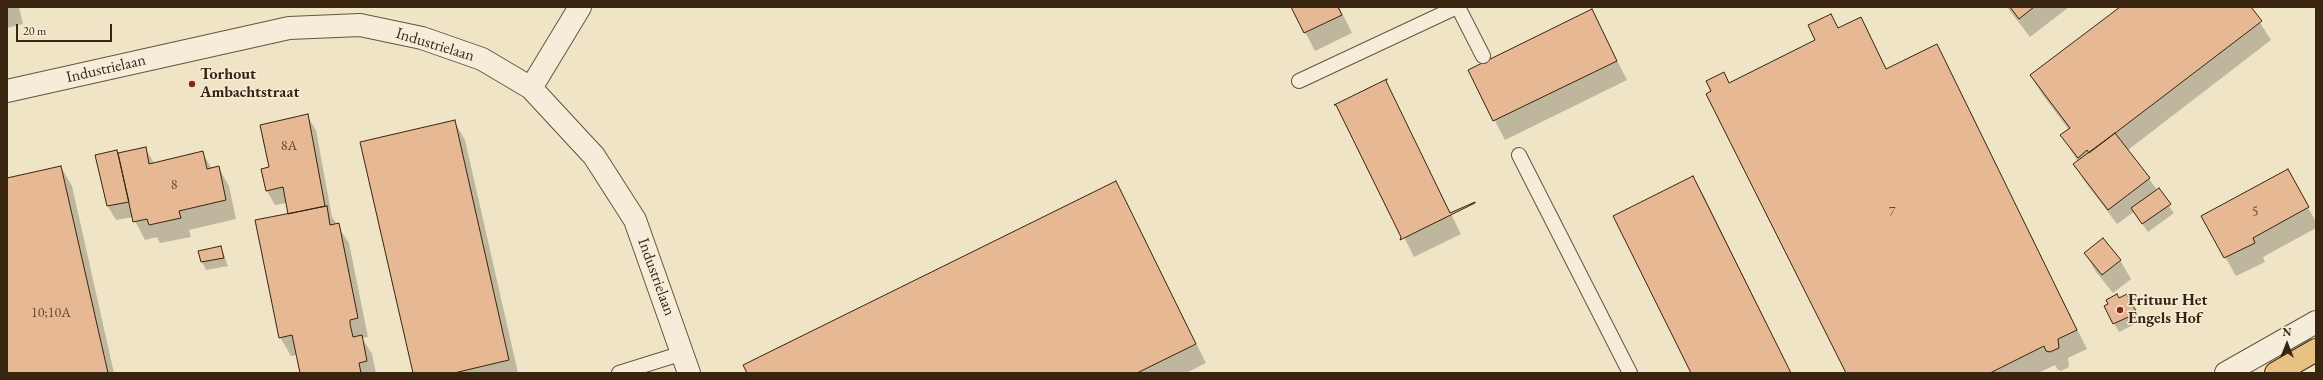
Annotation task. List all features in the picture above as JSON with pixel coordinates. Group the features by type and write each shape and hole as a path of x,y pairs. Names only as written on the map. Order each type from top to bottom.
{"main road":[{"path":"2276,373 2316,350"}],"street":[{"path":"531,88 580,7"},
{"name":"Industrielaan","path":"7,91 289,28 360,25 422,38 482,59 531,88 594,156 635,220 686,363"},
{"path":"2226,373 2316,322"}],"lane":[{"path":"1299,81 1458,7 1484,56"},
{"path":"1519,154 1630,373"},
{"path":"619,373 686,363"}],"building":[{"path":"1291,7 1338,7 1342,15 1304,33"},
{"path":"2010,7 2034,7 2019,19"},
{"path":"2120,7 2251,7 2262,21 2089,153 2087,150 2078,158 2060,135 2070,128 2030,75"},
{"path":"1592,9 1617,61 1493,121 1468,70"},
{"path":"1831,14 1838,28 1861,17 1886,69 1937,44 2077,330 2058,339 2059,348 2050,352 2046,351 2044,346 1990,373 1846,373 1706,94 1711,91 1706,81 1724,72 1729,83 1815,40 1808,25"},
{"path":"1387,79 1386,81 1450,213 1475,202 1400,240 1401,237 1336,105 1334,105"},
{"path":"308,114 325,206 288,214 283,187 266,191 261,169 269,167 260,125"},
{"path":"455,120 509,360 454,373 413,373 360,142"},
{"path":"2115,133 2150,178 2108,210 2073,164"},
{"path":"146,147 149,164 203,151 207,169 219,166 226,200 179,211 181,218 149,225 147,219 133,222 118,153"},
{"path":"117,150 129,202 107,206 95,155"},
{"path":"61,166 108,373 7,373 7,178"},
{"path":"2288,169 2309,207 2253,238 2255,243 2224,258 2201,216"},
{"path":"1693,176 1791,373 1691,373 1613,216"},
{"path":"1116,181 1196,344 1137,373 747,373 743,365"},
{"path":"2159,188 2171,204 2142,224 2131,208"},
{"path":"327,206 330,225 339,223 358,318 350,320 353,337 362,335 367,361 359,363 361,373 300,373 292,335 279,338 255,220"},
{"path":"2103,238 2121,260 2102,275 2084,253"},
{"path":"221,246 224,258 201,262 198,251"},
{"name":"Frituur Het Engels Hof","path":"2117,294 2119,298 2127,294 2137,313 2113,324 2104,306 2108,304 2106,300"}],"place":[{"name":"Torhout Ambachtstraat","path":"192,84"},
{"name":"Frituur Het Engels Hof","path":"2120,310"}]}
